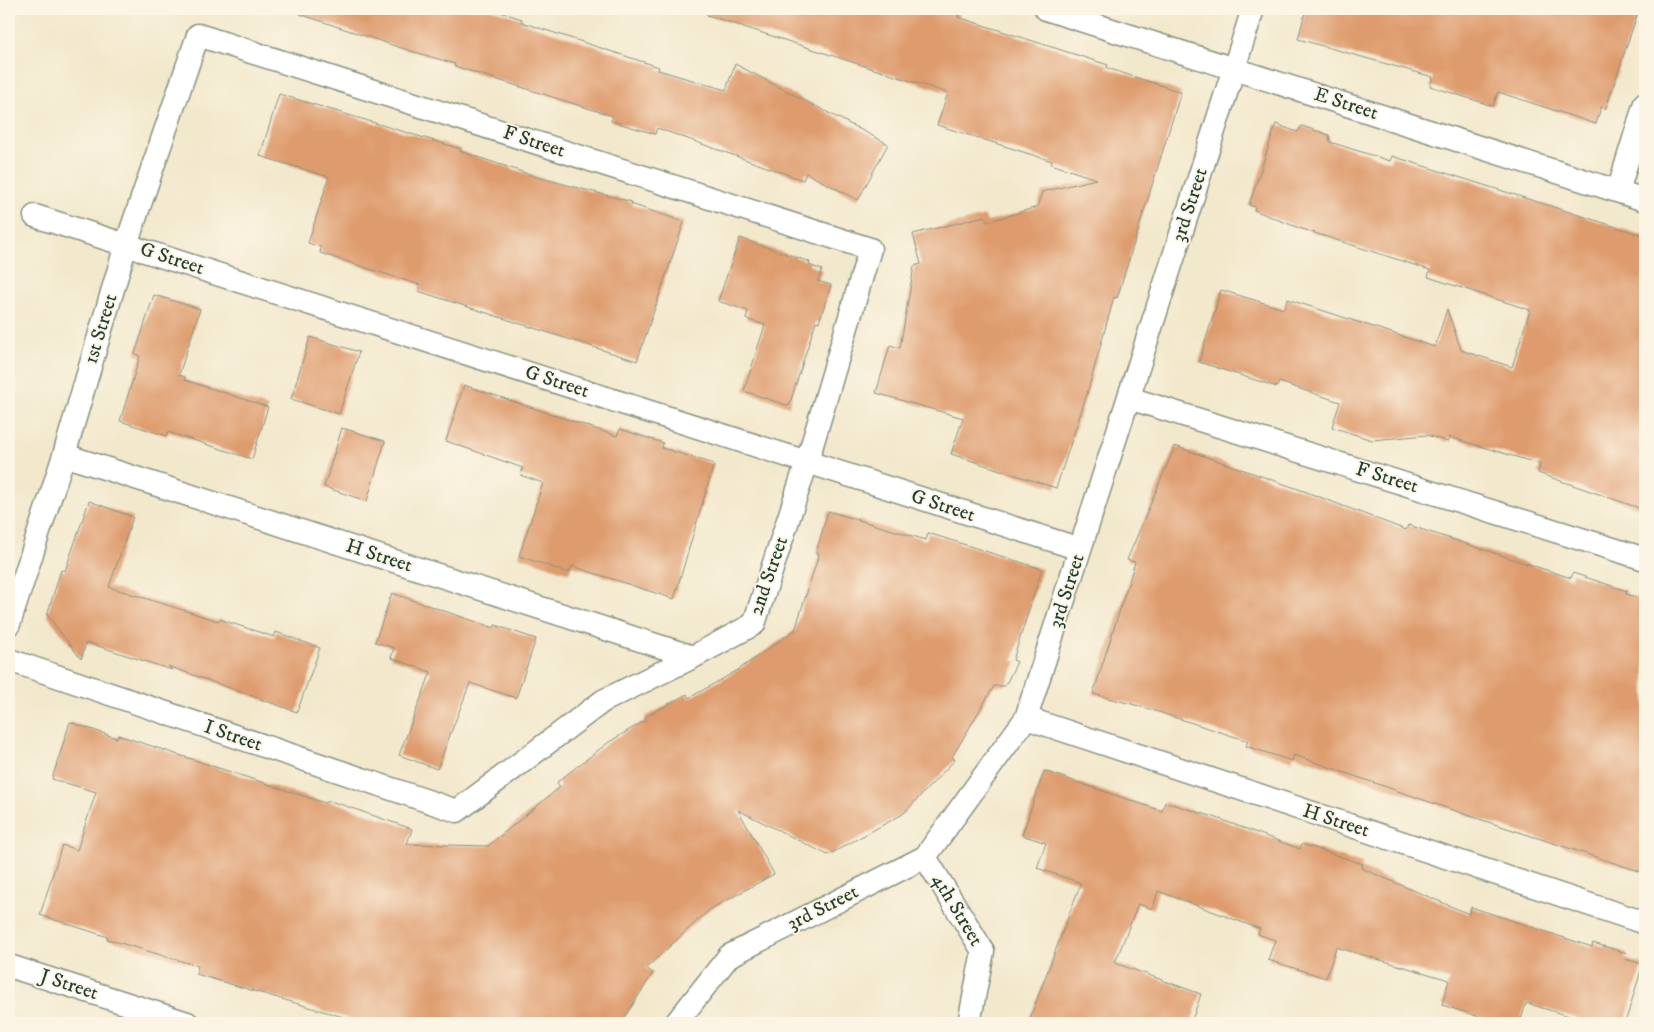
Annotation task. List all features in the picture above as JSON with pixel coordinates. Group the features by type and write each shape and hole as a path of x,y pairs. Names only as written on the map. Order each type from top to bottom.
{"lane":[{"name":"E Street","path":"1046,9 1645,200"},
{"name":"3rd Street","path":"676,1023 729,956 925,856 1026,718 1253,9"},
{"name":"1st Street","path":"9,624 64,455 126,245 198,35"},
{"name":"F Street","path":"198,35 870,249"},
{"path":"1618,191 1645,103"},
{"name":"G Street","path":"35,216 1080,549"},
{"name":"2nd Street","path":"457,811 603,701 693,657 754,624 807,462 870,249"},
{"name":"F Street","path":"1129,398 1645,559"},
{"name":"H Street","path":"64,455 693,657"},
{"name":"I Street","path":"9,660 457,811"},
{"name":"H Street","path":"1026,718 1645,923"},
{"name":"4th Street","path":"925,856 983,952 969,1023"},
{"name":"J Street","path":"9,966 187,1023"}],"building":[{"path":"301,9 491,9 522,19 521,22 659,67 658,70 726,90 735,64 888,144 858,200 806,173 803,180 657,128 655,134 611,121 613,116 454,66 455,64 300,14"},
{"path":"708,9 961,9 958,17 1108,65 1107,68 1181,92 1117,298 1114,297 1087,394 1056,488 951,454 963,418 876,393 890,345 900,348 914,266 921,264 913,234 985,216 987,222 1037,207 1042,192 1096,179 1051,164 1052,161 937,125 948,93 707,15"},
{"path":"1306,9 1639,9 1606,108 1601,107 1596,124 1498,92 1493,106 1430,86 1433,77 1298,39"},
{"path":"279,94 461,149 460,151 537,177 632,202 631,204 684,222 637,361 418,291 420,285 320,253 321,247 308,243 329,177 260,156"},
{"path":"1276,124 1297,132 1302,126 1329,135 1330,142 1390,161 1392,156 1645,236 1645,510 1538,473 1540,464 1449,437 1448,442 1427,435 1372,440 1332,427 1340,402 1279,382 1277,387 1199,362 1221,290 1284,309 1287,299 1435,347 1447,309 1461,350 1512,367 1530,310 1428,277 1430,270 1299,228 1254,210 1255,207 1249,205"},
{"path":"740,238 810,262 809,265 822,270 818,281 831,285 819,322 816,321 789,406 744,391 765,325 746,319 748,311 718,301"},
{"path":"154,295 200,309 179,375 185,377 185,380 268,407 252,459 168,432 167,436 120,421 140,356 135,354"},
{"path":"310,337 359,352 339,414 291,399"},
{"path":"464,385 617,436 620,429 663,443 662,448 714,464 674,599 572,566 569,573 519,556 543,483 520,475 523,468 446,441"},
{"path":"342,428 385,441 367,501 324,487"},
{"path":"1175,446 1304,491 1406,530 1408,525 1571,578 1573,573 1627,591 1626,594 1645,600 1645,873 1470,816 1294,755 1292,761 1246,746 1248,741 1143,707 1093,694 1135,562 1127,560"},
{"path":"89,501 133,517 109,587 274,637 276,632 320,648 297,712 168,666 172,670 92,644 86,643 81,659 47,615 61,570 65,571"},
{"path":"828,511 926,540 928,533 1042,569 1013,660 1017,662 1005,686 994,686 952,757 955,760 903,814 828,855 738,810 774,874 709,910 646,968 653,973 621,1023 364,1023 196,974 198,966 107,939 108,937 40,915 62,845 77,850 96,792 52,779 70,722 117,738 118,735 325,803 329,801 340,804 412,829 407,844 488,846 560,787 557,782 609,742 646,720 645,717 687,694 689,698 738,670 795,630 819,554 816,553"},
{"path":"392,593 494,628 495,625 536,639 516,698 470,683 437,769 399,755 431,672 391,658 394,648 375,642"},
{"path":"1044,771 1162,811 1165,802 1214,817 1300,849 1302,844 1363,864 1361,868 1469,914 1471,907 1592,947 1593,943 1627,953 1625,959 1643,964 1625,1023 1592,1023 1526,1003 1520,1023 1499,1023 1442,1005 1449,980 1336,947 1326,978 1268,960 1275,940 1258,934 1260,929 1158,891 1153,909 1138,904 1115,963 1201,994 1191,1023 1028,1023 1081,883 1037,868 1046,843 1022,835"}]}
